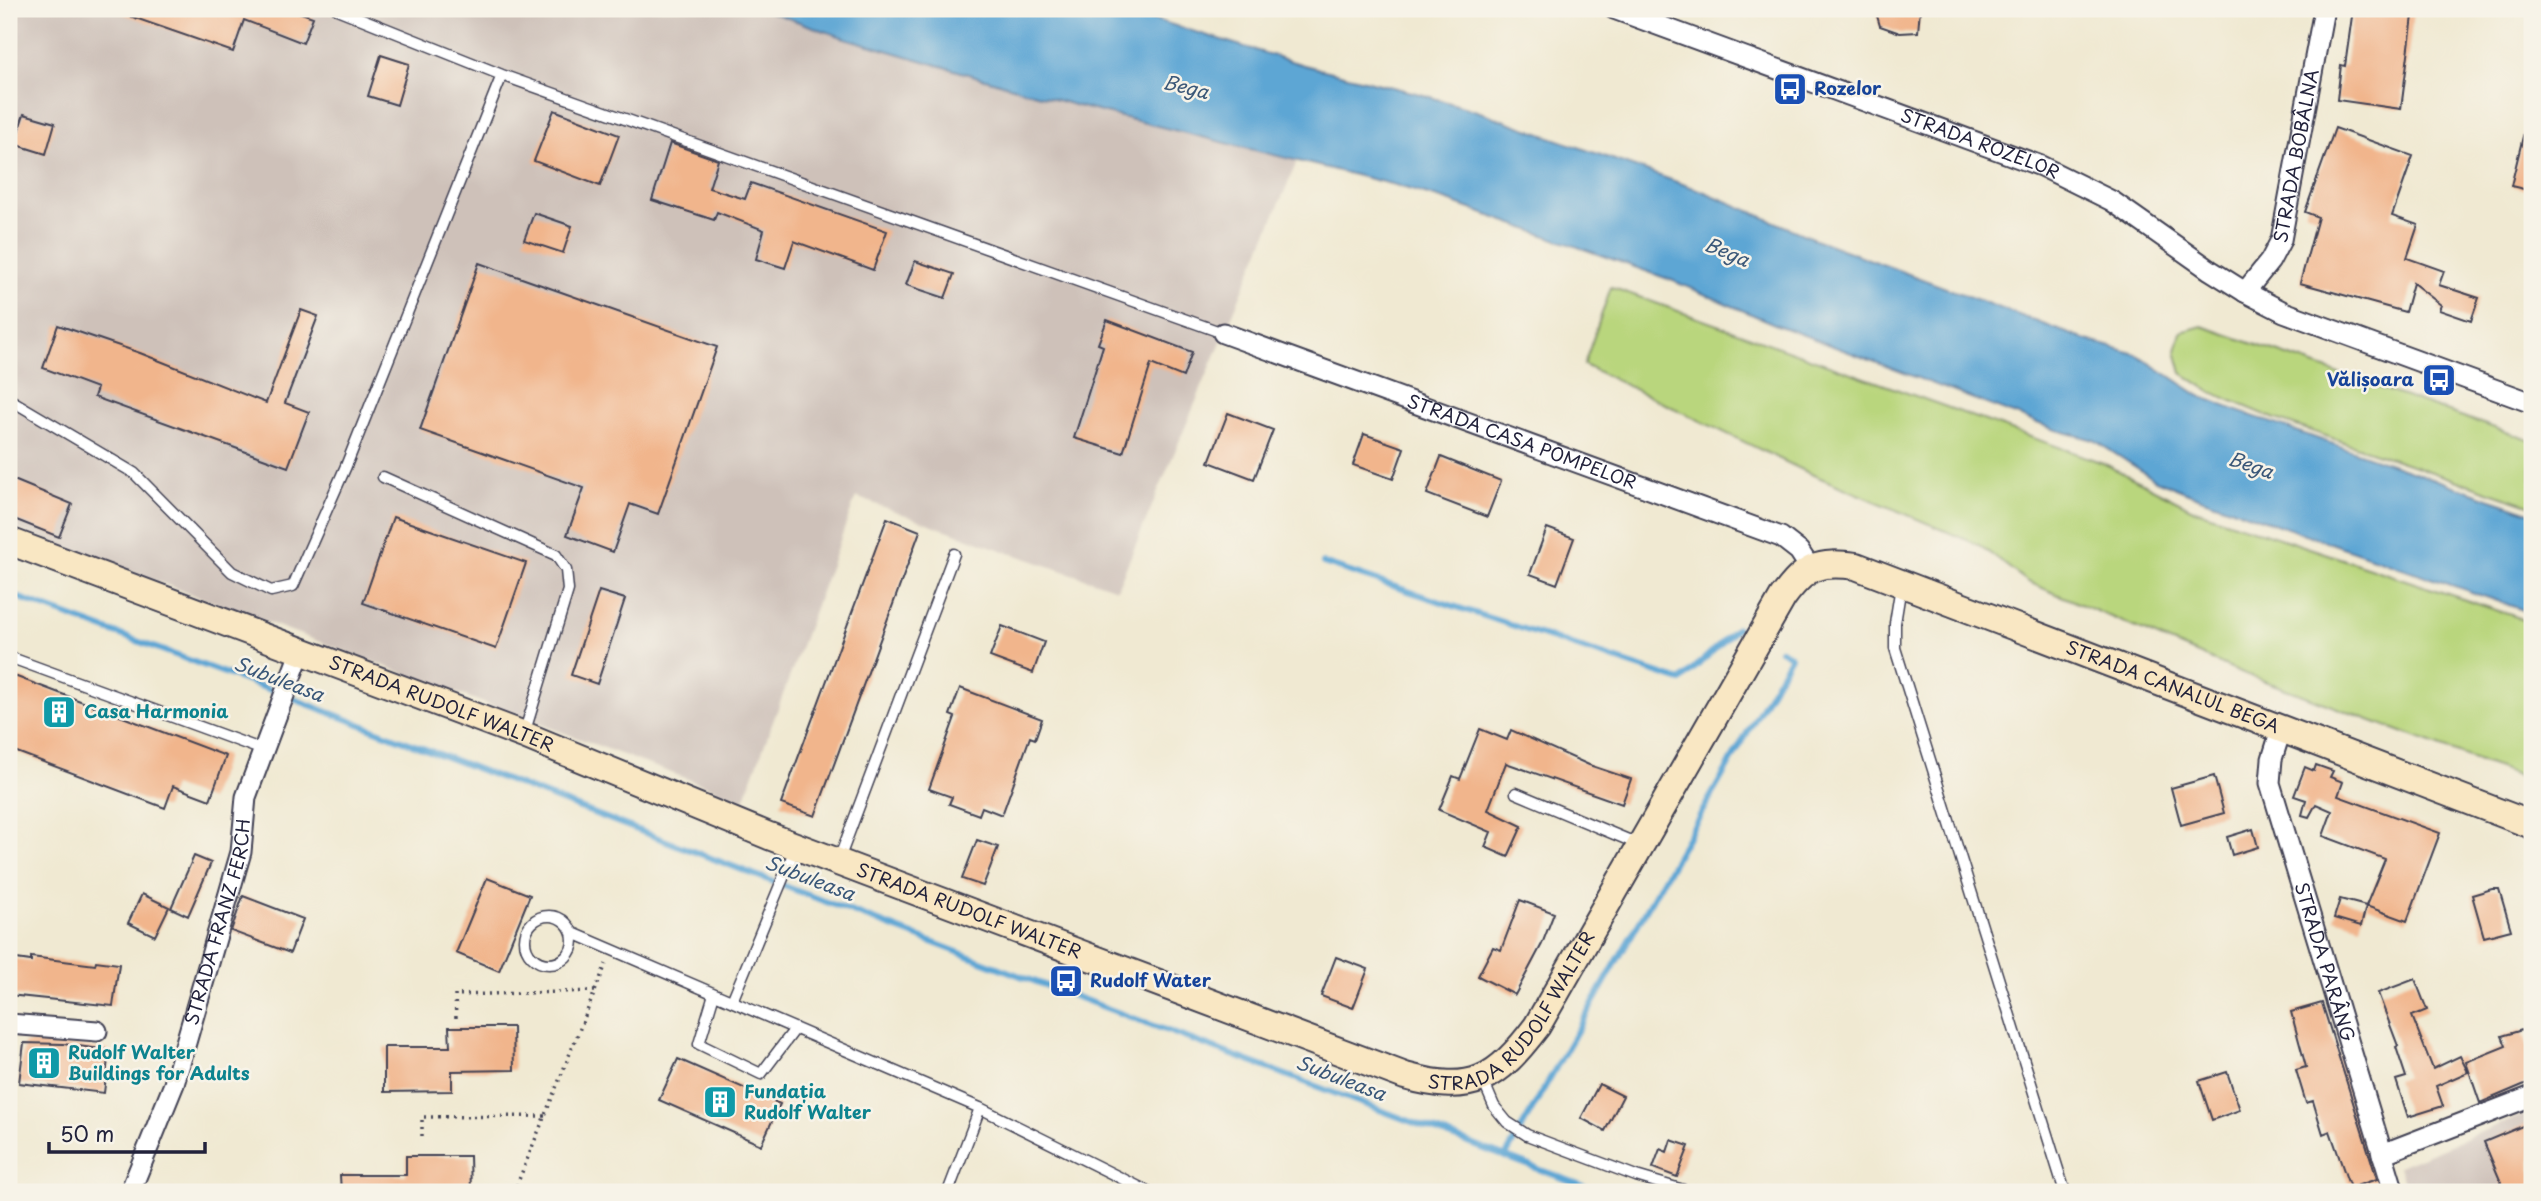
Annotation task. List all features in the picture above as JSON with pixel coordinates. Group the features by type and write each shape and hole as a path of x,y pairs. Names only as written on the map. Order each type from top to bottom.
{"street":[{"name":"STRADA ROZELOR","path":"1614,9 2041,166 2112,201 2245,292 2284,312 2532,403"},
{"name":"STRADA BOBÂLNA","path":"2245,292 2270,261 2281,240 2324,9"},
{"name":"STRADA CASA POMPELOR","path":"1223,333 1781,537 1799,551 1810,568"},
{"name":"STRADA RUDOLF WALTER","path":"9,541 524,735 794,852 838,862 1405,1076 1434,1084 1461,1084 1482,1078 1501,1068 1537,1026 1783,597 1810,568"},
{"name":"STRADA CANALUL BEGA","path":"1810,568 1831,563 1856,566 2532,825"},
{"name":"STRADA FRANZ FERCH","path":"130,1192 174,1084 241,852 246,797 301,650"},
{"name":"STRADA PARÂNG","path":"2281,730 2272,759 2270,783 2394,1192"},
{"path":"9,1024 97,1031"},
{"path":"2382,1154 2532,1096"}],"lane":[{"path":"337,9 502,75 1223,333"},
{"path":"9,399 134,472 232,572 271,591 293,586 346,466 502,75"},
{"path":"383,477 556,555 566,570 568,590 524,735"},
{"path":"838,862 954,554"},
{"path":"1901,584 1895,623 1895,648 2065,1192"},
{"path":"9,657 263,750"},
{"path":"1516,793 1641,845"},
{"path":"732,1001 794,852"},
{"path":"573,933 573,945 568,955 559,962 547,964 536,960 528,951 525,940 528,929 535,920 546,916 557,917 567,923 573,933 980,1108 1149,1192"},
{"path":"714,994 699,1044 761,1074 795,1029"},
{"path":"1482,1078 1494,1106 1507,1122 1527,1135 1636,1176 1690,1192"},
{"path":"948,1192 980,1108"}],"path":[{"path":"514,1192 612,950"},
{"path":"456,1018 455,996 595,991"},
{"path":"422,1136 422,1117 545,1115"}],"shaded area":[{"path":"9,9 784,9 1301,152 1117,589 856,497 744,800 9,526"},
{"path":"2532,1111 2532,1192 2407,1192 2399,1166"}],"green space":[{"path":"1611,287 2103,463 2195,510 2532,622 2532,760 2525,778 2243,673 2028,582 1979,545 1811,474 1584,365"},
{"path":"2202,326 2532,441 2532,506 2273,418 2211,392 2182,373 2176,351 2181,332"}],"water":[{"name":"Bega","path":"762,9 1120,9 1304,65 1477,111 1705,192 1812,238 2083,339 2136,354 2200,396 2232,409 2532,513 2532,613 2198,497 2156,480 2094,440 2053,429 1777,325 1671,280 1448,201 1395,185 1081,107 845,38"}],"building":[{"path":"290,9 313,17 303,43 244,20 233,52 115,11"},
{"path":"1875,9 1920,9 1918,32 1900,33 1880,26"},
{"path":"2353,9 2413,16 2401,109 2337,100 2341,65 2345,66"},
{"path":"381,55 409,64 397,105 368,96"},
{"path":"554,110 619,135 600,186 534,161"},
{"path":"24,114 55,123 46,154 14,144"},
{"path":"2526,124 2532,124 2532,191 2511,186"},
{"path":"2335,128 2413,156 2392,216 2418,225 2407,258 2444,271 2439,285 2479,298 2471,321 2439,310 2441,305 2413,283 2405,312 2300,283 2318,217 2305,212"},
{"path":"670,143 718,160 709,188 745,199 751,183 887,231 873,270 794,241 785,268 756,259 764,230 717,212 714,220 652,200"},
{"path":"534,213 572,226 563,253 524,240"},
{"path":"915,261 954,274 945,298 906,285"},
{"path":"479,263 717,347 658,514 630,504 613,552 567,535 584,488 420,430"},
{"path":"301,310 318,316 285,403 309,412 288,467 94,397 97,388 43,368 58,325 140,353 266,403"},
{"path":"1107,320 1192,352 1183,377 1151,364 1123,453 1074,438 1103,346 1098,344"},
{"path":"1228,413 1273,430 1254,479 1209,462"},
{"path":"1364,434 1404,448 1393,479 1353,465"},
{"path":"1441,457 1501,481 1487,517 1427,494"},
{"path":"9,478 72,504 59,537 9,517"},
{"path":"393,517 526,563 496,649 363,603"},
{"path":"887,518 920,531 815,816 781,804"},
{"path":"1547,528 1574,538 1557,584 1530,574"},
{"path":"599,591 625,599 597,684 571,675"},
{"path":"1002,626 1044,642 1033,673 990,657"},
{"name":"Casa Harmonia","path":"9,674 226,756 210,800 173,786 165,808 9,749"},
{"path":"960,688 1042,719 1035,739 1030,737 1002,815 982,807 979,815 949,804 952,797 929,789 955,717 950,715"},
{"path":"1480,729 1507,740 1511,730 1589,765 1631,779 1622,804 1506,763 1488,810 1522,826 1508,857 1485,847 1491,832 1439,810 1453,776 1460,779"},
{"path":"2316,765 2333,771 2330,777 2343,782 2338,796 2440,833 2407,921 2366,906 2385,859 2323,836 2332,811 2316,804 2309,817 2302,815 2306,800 2294,796 2305,767 2314,771"},
{"path":"2214,776 2224,813 2181,825 2171,788"},
{"path":"2253,829 2258,847 2232,855 2227,837"},
{"path":"977,840 998,847 983,886 962,879"},
{"path":"194,856 211,863 188,916 171,908"},
{"path":"487,878 530,895 499,971 456,953"},
{"path":"2499,889 2511,930 2484,937 2472,895"},
{"path":"142,894 169,907 155,936 128,923"},
{"path":"243,896 303,919 290,953 231,931"},
{"path":"2340,899 2366,906 2361,926 2334,918"},
{"path":"1520,900 1554,913 1542,944 1515,995 1478,976 1493,947 1501,950"},
{"path":"31,957 95,965 96,961 119,964 113,1006 9,995 9,958 31,961"},
{"path":"1336,957 1368,969 1353,1008 1321,996"},
{"path":"2415,979 2427,1010 2412,1016 2433,1069 2460,1056 2468,1072 2436,1086 2443,1106 2408,1117 2396,1080 2406,1077 2396,1047 2398,1046 2378,993"},
{"path":"2322,1003 2377,1179 2350,1188 2330,1131 2323,1134 2313,1101 2306,1103 2296,1070 2306,1067 2291,1012"},
{"path":"449,1027 513,1027 514,1070 452,1071 452,1091 384,1092 384,1047 450,1047"},
{"path":"2522,1030 2532,1057 2532,1081 2480,1103 2466,1062 2506,1046 2502,1036"},
{"path":"24,1043 63,1044 109,1050 104,1093 19,1083"},
{"name":"Fundația Rudolf Walter","path":"678,1059 780,1104 761,1145 659,1100"},
{"path":"2227,1072 2240,1110 2212,1120 2199,1081"},
{"path":"1599,1084 1623,1096 1605,1131 1581,1118"},
{"path":"2532,1122 2532,1192 2505,1192 2484,1142"},
{"path":"1671,1140 1689,1146 1677,1177 1653,1168 1660,1149 1667,1152"},
{"path":"406,1156 470,1156 471,1192 341,1192 340,1175 406,1175"}],"waterway":[{"path":"1323,563 1681,681 1737,628"},
{"name":"Subuleasa","path":"9,594 1600,1192"},
{"path":"1505,1157 1791,656 1780,650"}],"place":[{"name":"Rozelor","path":"1790,89"},
{"name":"Vălișoara","path":"2439,380"},
{"name":"Casa Harmonia","path":"59,712"},
{"name":"Rudolf Water","path":"1066,981"},
{"name":"Rudolf Walter Buildings for Adults","path":"44,1063"},
{"name":"Fundația Rudolf Walter","path":"720,1102"}]}
